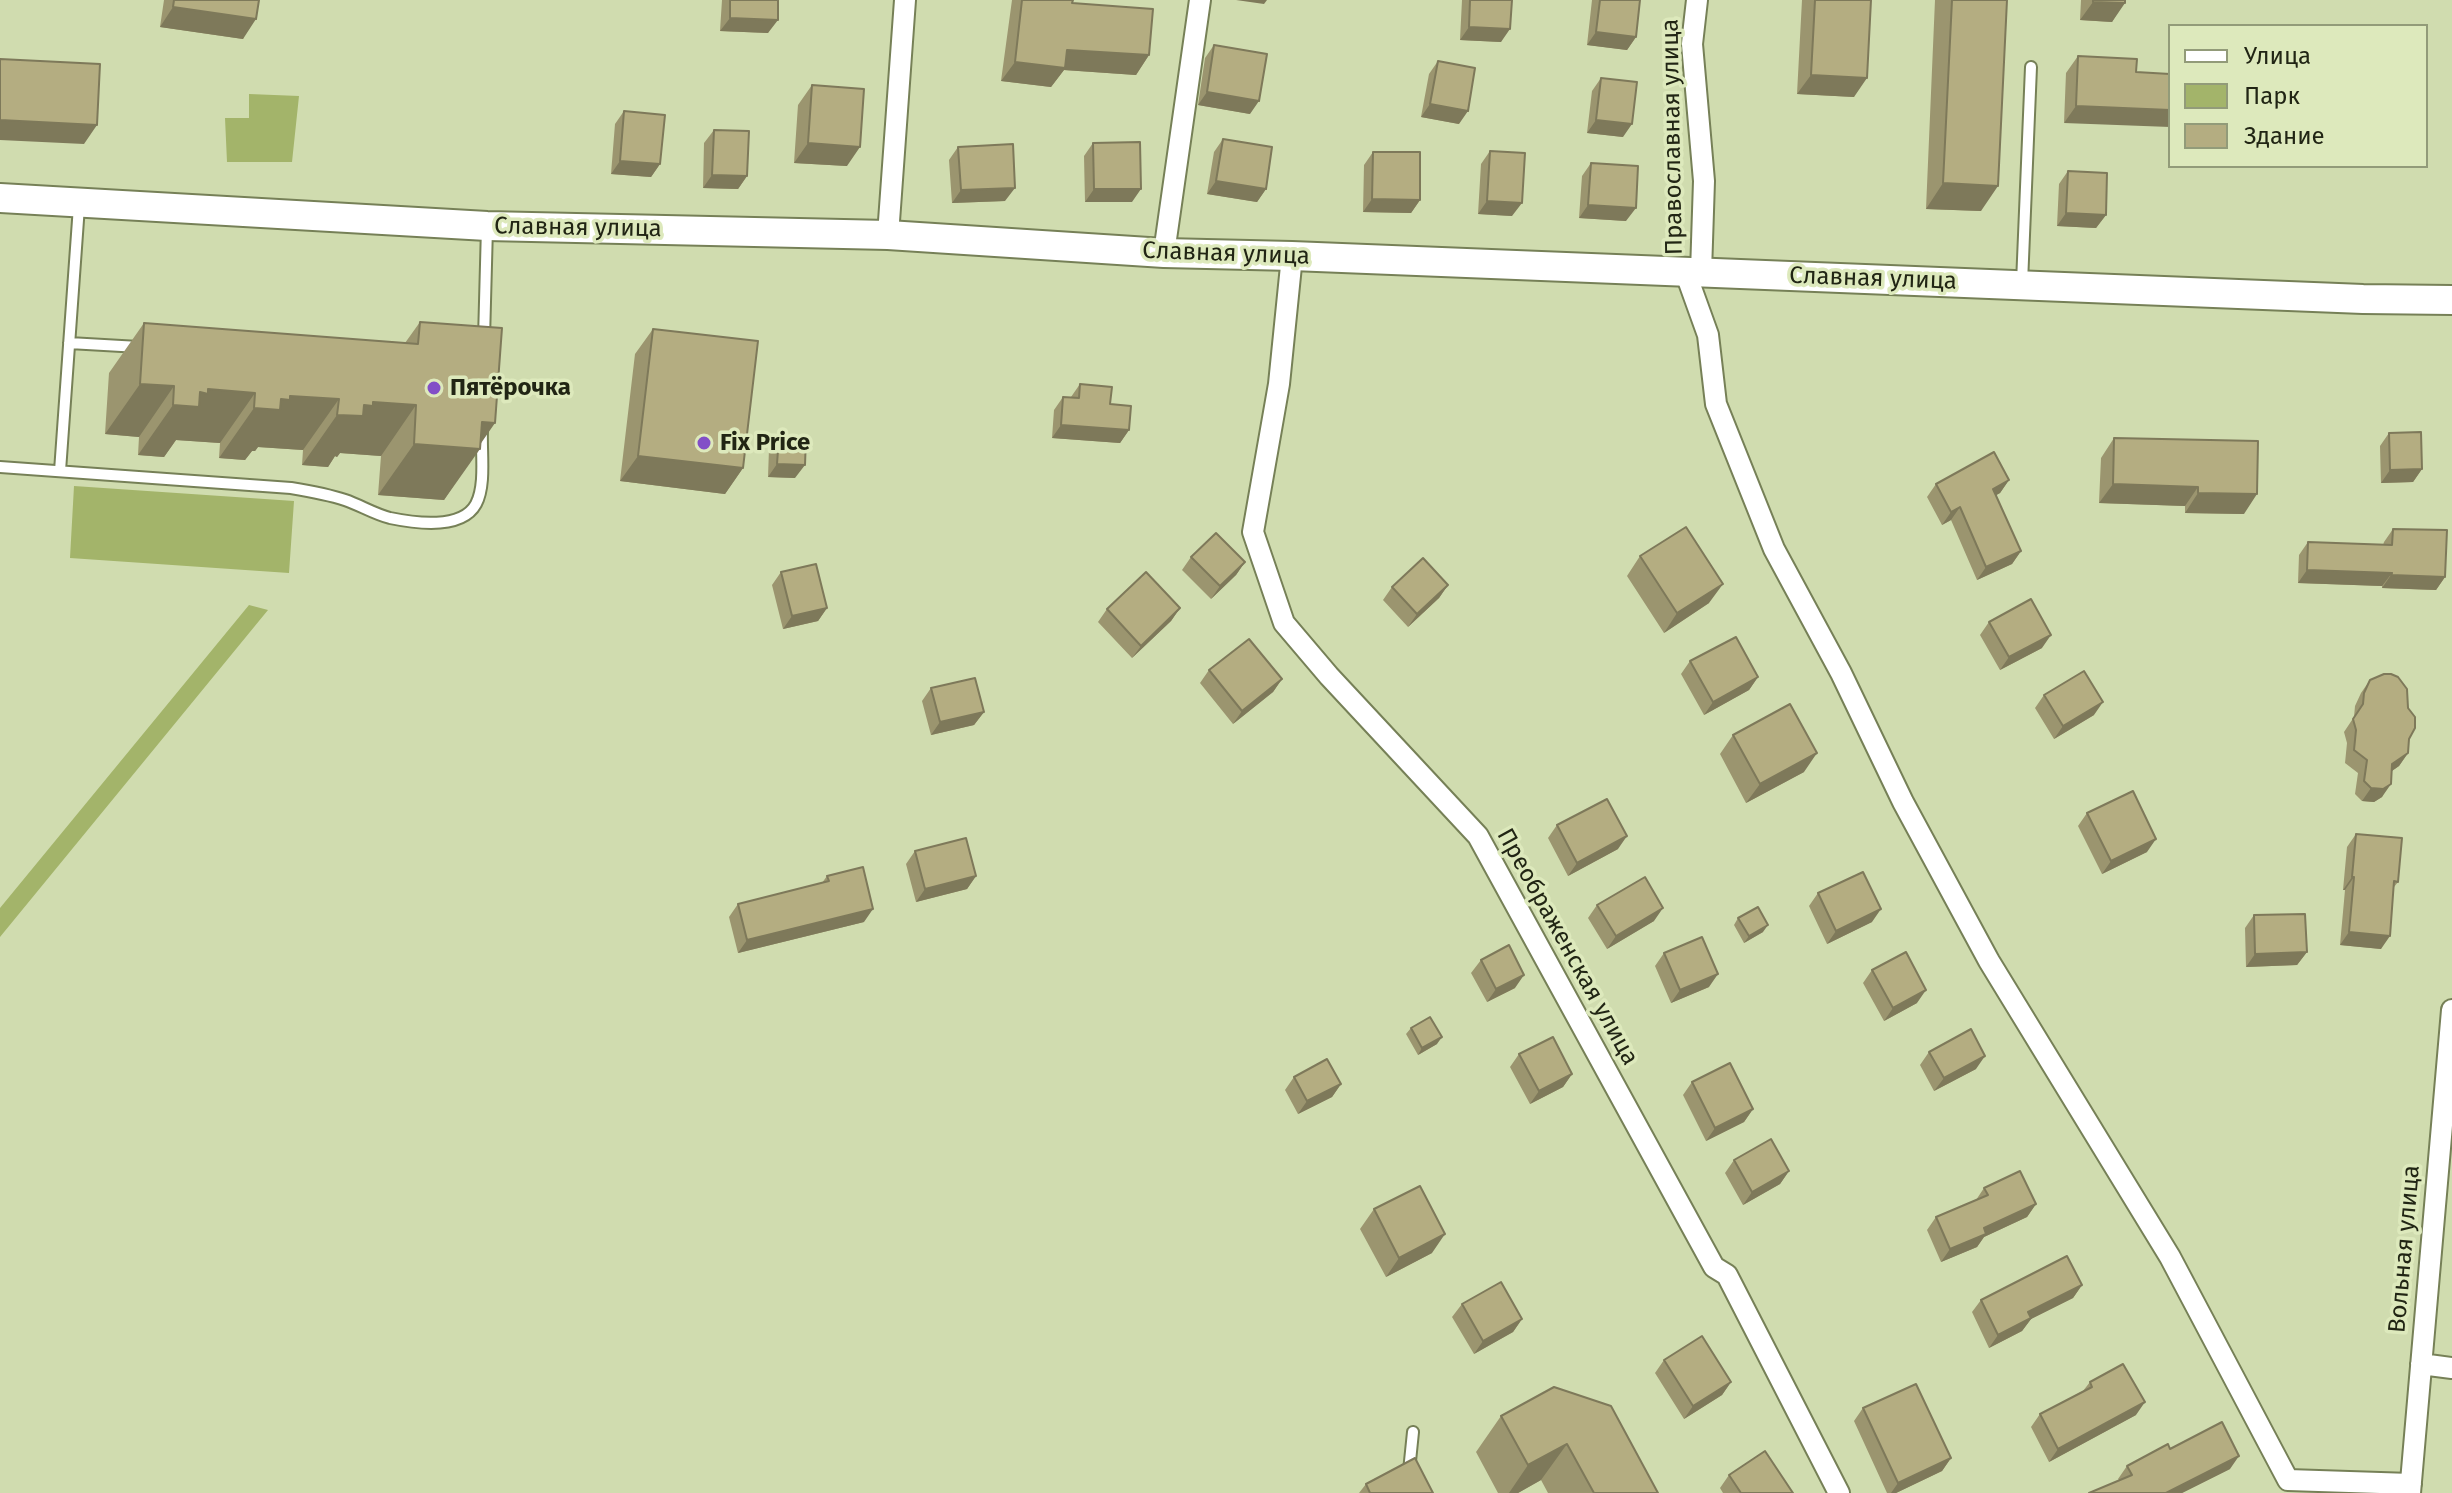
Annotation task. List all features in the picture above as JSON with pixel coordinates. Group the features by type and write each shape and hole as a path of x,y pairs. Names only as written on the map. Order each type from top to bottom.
{"street":[{"path":"888,235 905,0"},
{"path":"1164,253 1200,0"},
{"name":"Православная улица","path":"1693,272 1704,181 1692,44 1697,0"},
{"name":"Славная улица","path":"0,198 487,226 888,235 1164,253 2452,300"},
{"name":"Преображенская улица","path":"1292,256 1279,384 1253,532 1284,623 1329,676 1478,836 1714,1267 1727,1275 1839,1493"},
{"path":"1693,272 1708,335 1716,404 1774,549 1841,673 1903,802 1989,961 2170,1257 2288,1480 2410,1489"},
{"name":"Вольная улица","path":"2410,1489 2452,1010"},
{"path":"2421,1364 2452,1368"}],"lane":[{"path":"2022,285 2031,67"},
{"path":"60,471 79,204"},
{"path":"484,352 487,226"},
{"path":"69,343 149,348"},
{"path":"0,467 291,488 346,500 389,518 421,522 452,521 466,515 479,496 482,425"},
{"path":"1413,1432 1409,1471 1421,1493"},
{"path":"1395,1478 1409,1471"}],"green space":[{"path":"249,94 299,96 292,162 227,162 225,118 249,118"},
{"path":"74,486 294,501 289,573 70,558"},
{"path":"249,605 268,610 0,937 0,908"}],"building":[{"path":"174,0 259,0 256,19 173,7"},
{"path":"730,0 778,0 778,20 730,18"},
{"path":"1022,0 1073,0 1072,3 1153,9 1149,55 1067,50 1065,68 1015,62"},
{"path":"1470,0 1512,0 1510,29 1469,27"},
{"path":"1600,0 1640,0 1636,37 1596,32"},
{"path":"1815,0 1871,0 1867,78 1811,75"},
{"path":"1952,0 2007,0 1998,186 1943,183"},
{"path":"2125,0 2125,3 2093,2"},
{"path":"1214,45 1267,54 1259,101 1207,92"},
{"path":"2078,56 2137,59 2136,72 2168,74 2168,110 2076,106"},
{"path":"0,59 100,64 97,125 0,120"},
{"path":"1438,61 1475,68 1468,111 1430,104"},
{"path":"1601,78 1637,82 1632,124 1596,120"},
{"path":"812,85 864,89 860,147 808,143"},
{"path":"624,111 665,115 660,164 620,161"},
{"path":"714,130 749,131 747,176 712,175"},
{"path":"1223,139 1272,147 1266,189 1216,181"},
{"path":"1140,142 1141,189 1094,189 1093,143"},
{"path":"1013,144 1015,188 961,190 958,147"},
{"path":"1490,151 1525,153 1522,203 1487,201"},
{"path":"1373,152 1420,152 1420,200 1372,199"},
{"path":"1591,163 1638,166 1636,208 1588,205"},
{"path":"2068,171 2107,173 2106,215 2066,213"},
{"path":"420,322 502,328 495,423 482,422 480,449 414,444 416,405 373,402 373,406 364,405 363,416 337,415 339,399 290,396 290,400 281,399 280,410 254,408 255,393 208,389 208,394 200,392 199,407 173,405 174,386 140,384 144,323 418,344"},
{"path":"653,329 758,341 743,468 638,456"},
{"path":"1080,384 1112,387 1110,404 1131,406 1129,430 1061,425 1063,397 1079,398"},
{"path":"2421,432 2422,469 2390,470 2389,433"},
{"path":"779,436 806,437 805,465 777,464"},
{"path":"2114,438 2258,441 2257,494 2198,493 2198,487 2113,484"},
{"path":"1994,452 2009,480 1993,489 2021,551 1986,567 1960,507 1951,512 1936,484"},
{"path":"1686,527 1723,584 1677,613 1640,556"},
{"path":"2393,529 2447,530 2445,577 2307,570 2308,542 2392,545"},
{"path":"1216,533 1245,562 1220,586 1191,557"},
{"path":"1423,558 1448,585 1417,614 1392,587"},
{"path":"816,564 827,608 792,616 781,572"},
{"path":"1146,572 1180,608 1141,646 1107,609"},
{"path":"2031,599 2051,635 2009,657 1989,622"},
{"path":"1736,637 1758,677 1713,702 1690,661"},
{"path":"1249,639 1282,679 1242,711 1209,670"},
{"path":"2084,671 2103,702 2063,726 2044,695"},
{"path":"2384,674 2398,677 2407,689 2408,708 2415,717 2415,728 2409,739 2408,753 2392,764 2391,784 2383,789 2371,788 2364,781 2367,760 2354,750 2356,730 2353,719 2363,704 2370,680"},
{"path":"975,678 984,712 940,722 931,688"},
{"path":"1790,704 1817,753 1760,784 1733,735"},
{"path":"2133,791 2156,839 2111,861 2087,813"},
{"path":"1607,799 1627,836 1577,863 1557,825"},
{"path":"2356,834 2402,838 2398,882 2394,881 2390,936 2349,932"},
{"path":"966,838 976,876 925,889 915,851"},
{"path":"863,867 873,909 747,940 738,904 829,881 827,876"},
{"path":"1863,872 1881,909 1836,931 1818,893"},
{"path":"1645,877 1663,908 1616,936 1597,905"},
{"path":"1758,907 1768,925 1749,936 1738,918"},
{"path":"2305,914 2307,952 2255,954 2254,915"},
{"path":"1702,937 1718,974 1680,990 1664,953"},
{"path":"1509,945 1524,975 1496,989 1481,960"},
{"path":"1906,952 1926,990 1893,1008 1872,970"},
{"path":"1430,1017 1442,1037 1422,1048 1411,1028"},
{"path":"1971,1029 1985,1056 1944,1078 1929,1052"},
{"path":"1553,1037 1572,1074 1539,1091 1519,1054"},
{"path":"1327,1059 1341,1084 1307,1101 1294,1077"},
{"path":"1730,1063 1753,1109 1715,1128 1692,1082"},
{"path":"1771,1139 1789,1171 1752,1192 1734,1160"},
{"path":"2020,1171 2036,1204 1984,1228 1986,1234 1950,1249 1936,1217 1988,1195 1984,1188"},
{"path":"1420,1186 1445,1234 1399,1258 1374,1209"},
{"path":"2067,1256 2082,1285 2028,1312 2031,1318 1998,1335 1981,1300"},
{"path":"1501,1282 1522,1319 1483,1341 1462,1304"},
{"path":"1702,1336 1731,1382 1693,1406 1664,1360"},
{"path":"2123,1364 2145,1402 2058,1449 2040,1414 2092,1387 2090,1382"},
{"path":"1916,1384 1951,1458 1898,1483 1863,1408"},
{"path":"1554,1387 1611,1406 1658,1493 1594,1493 1567,1444 1528,1465 1501,1416"},
{"path":"2222,1422 2239,1456 2166,1493 2089,1493 2132,1475 2127,1466 2168,1444 2170,1449"},
{"path":"1765,1451 1793,1493 1741,1493 1729,1475"},
{"path":"1415,1458 1433,1493 1370,1493 1366,1484"}],"place":[{"name":"Пятёрочка","path":"434,388"},
{"name":"Fix Price","path":"704,443"}]}
